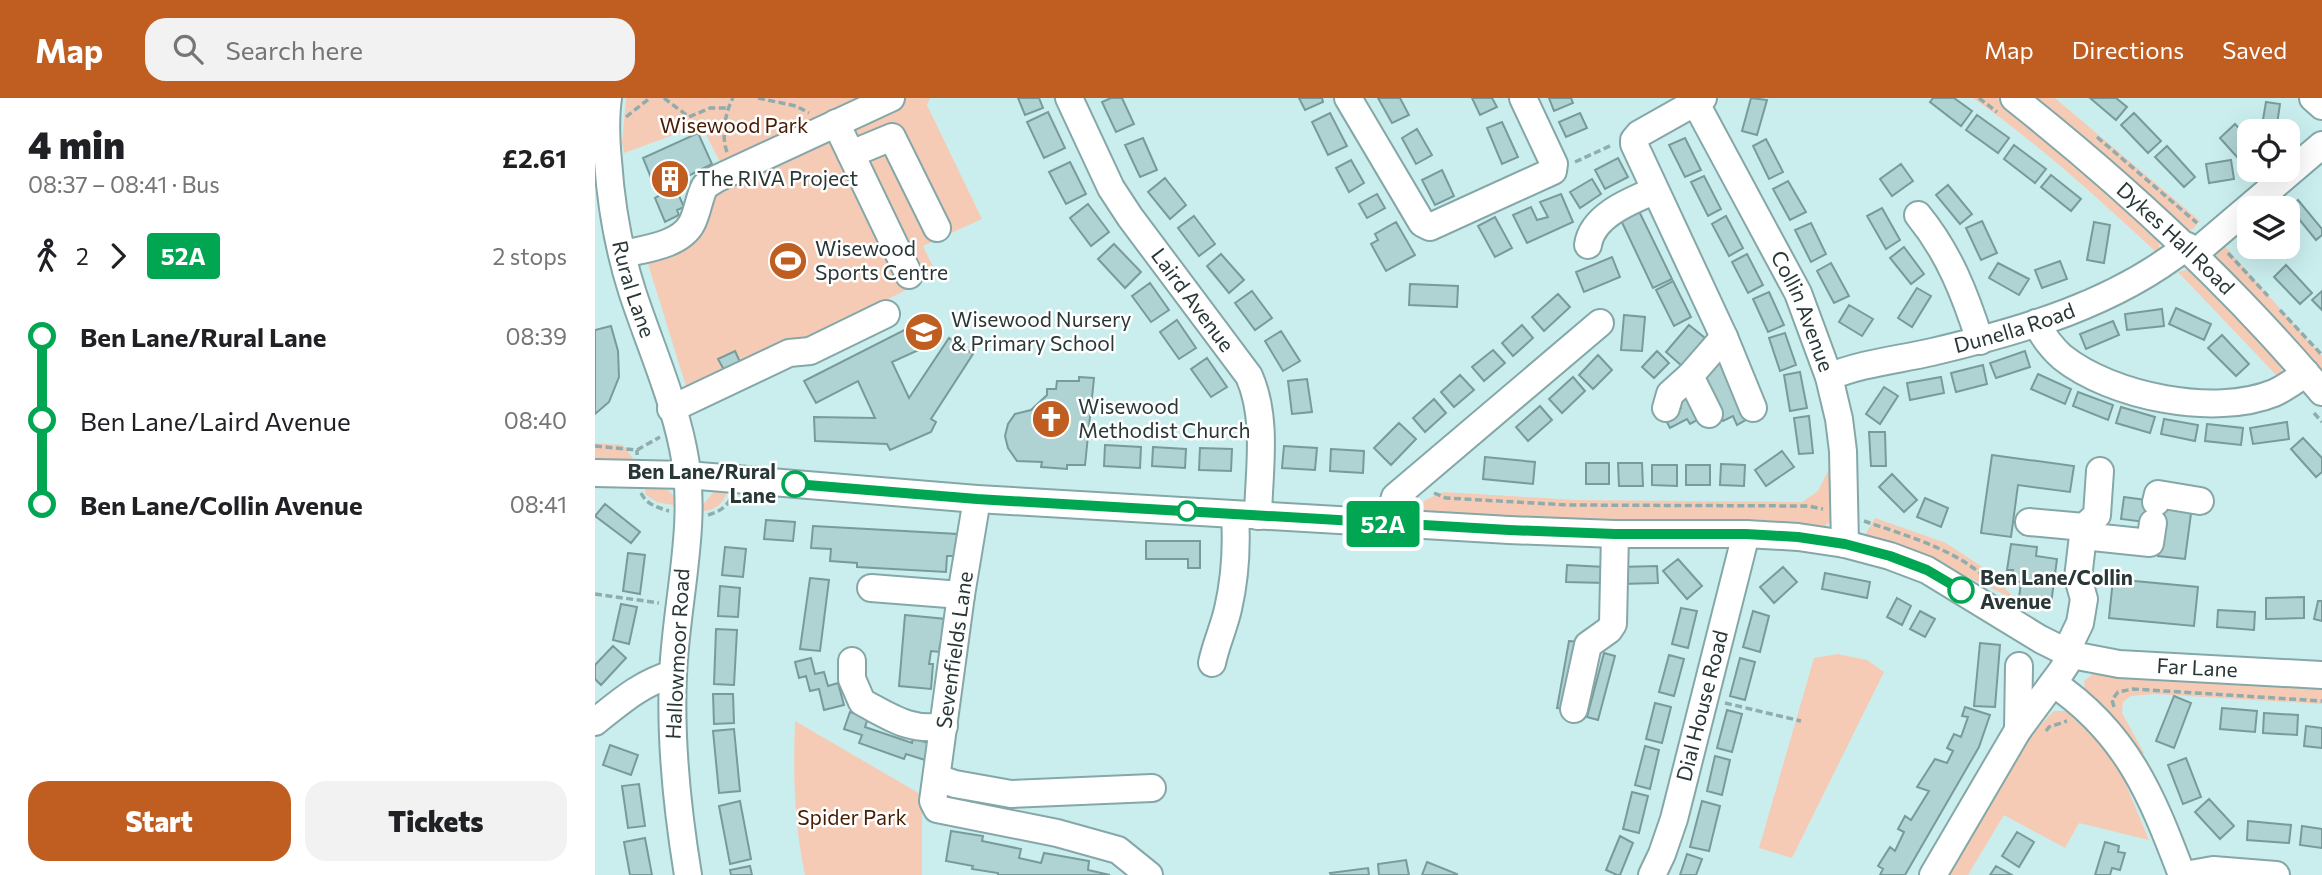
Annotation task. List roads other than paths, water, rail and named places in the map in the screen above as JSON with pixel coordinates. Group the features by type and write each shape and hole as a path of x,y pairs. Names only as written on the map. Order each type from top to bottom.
{"street":[{"name":"Rural Lane","path":"608,98 601,137 614,219 632,290 679,431 687,475"},
{"path":"623,254 663,244 678,236 692,224 705,186 891,98"},
{"name":"Laird Avenue","path":"1069,98 1098,164 1117,198 1249,376 1257,394 1261,416 1246,516 1237,538 1233,582 1212,663"},
{"path":"1348,98 1422,223 1430,227 1553,171 1554,164 1523,98"},
{"name":"Dykes Hall Road","path":"2014,98 2125,189 2191,250 2314,382"},
{"path":"2313,98 2322,106"},
{"path":"1697,100 1634,140 1654,191 1679,238 1753,408"},
{"name":"Collin Avenue","path":"1697,100 1798,293 1829,377 1839,419 1843,452 1845,544"},
{"path":"834,124 909,275"},
{"path":"851,154 892,137 937,228"},
{"name":"Dunella Road","path":"1829,377 1863,365 1980,341 2036,323 2142,279 2191,250 2322,145"},
{"path":"1588,245 1589,236 1596,226 1627,202 1654,191"},
{"path":"1918,215 1936,237 1953,266 1980,341"},
{"path":"671,409 789,353 810,351 886,314"},
{"path":"1387,524 1395,497 1600,323"},
{"path":"2036,323 2051,346 2075,366 2101,379 2155,397 2181,401 2234,402 2314,382"},
{"path":"1666,408 1670,394 1690,376 1724,337"},
{"path":"1690,376 1709,414"},
{"path":"1934,875 2030,732 2069,653 2080,623 2084,599 2078,579 2084,532 2097,515 2100,471"},
{"name":"Far Lane","path":"595,473 687,475 977,499 1387,524 1615,534 1746,534 1798,537 1845,544 1890,556 1927,570 2040,639 2069,653 2119,664 2322,675"},
{"name":"Hallowmoor Road","path":"687,475 689,513 673,674 676,794 688,875"},
{"path":"2029,522 2084,532 2153,522 2158,494 2200,501"},
{"name":"Sevenfields Lane","path":"935,789 977,499"},
{"path":"1574,709 1588,645 1613,624 1615,534"},
{"name":"Dial House Road","path":"1652,875 1675,819 1746,534"},
{"path":"871,588 961,595"},
{"path":"852,661 852,679 862,702 910,726 925,729 944,726"},
{"path":"2019,666 2030,732"},
{"path":"595,722 637,688 673,674"},
{"path":"2053,683 2096,719 2136,770 2156,807 2183,875 2213,870 2276,875"},
{"path":"1149,875 1118,850 1057,833 937,809 935,789 955,783 1011,794 1152,788"}],"place":[{"name":"The RIVA Project","path":"670,179"},
{"name":"Wisewood Sports Centre","path":"788,261"},
{"name":"Wisewood Nursery & Primary School","path":"924,332"},
{"name":"Wisewood Methodist Church","path":"1051,419"},
{"name":"Ben Lane/Rural Lane","path":"795,484"},
{"name":"Ben Lane/Collin Avenue","path":"1961,590"}],"park label":[{"name":"Wisewood Park","path":"734,126"},
{"name":"Spider Park","path":"852,818"}]}
